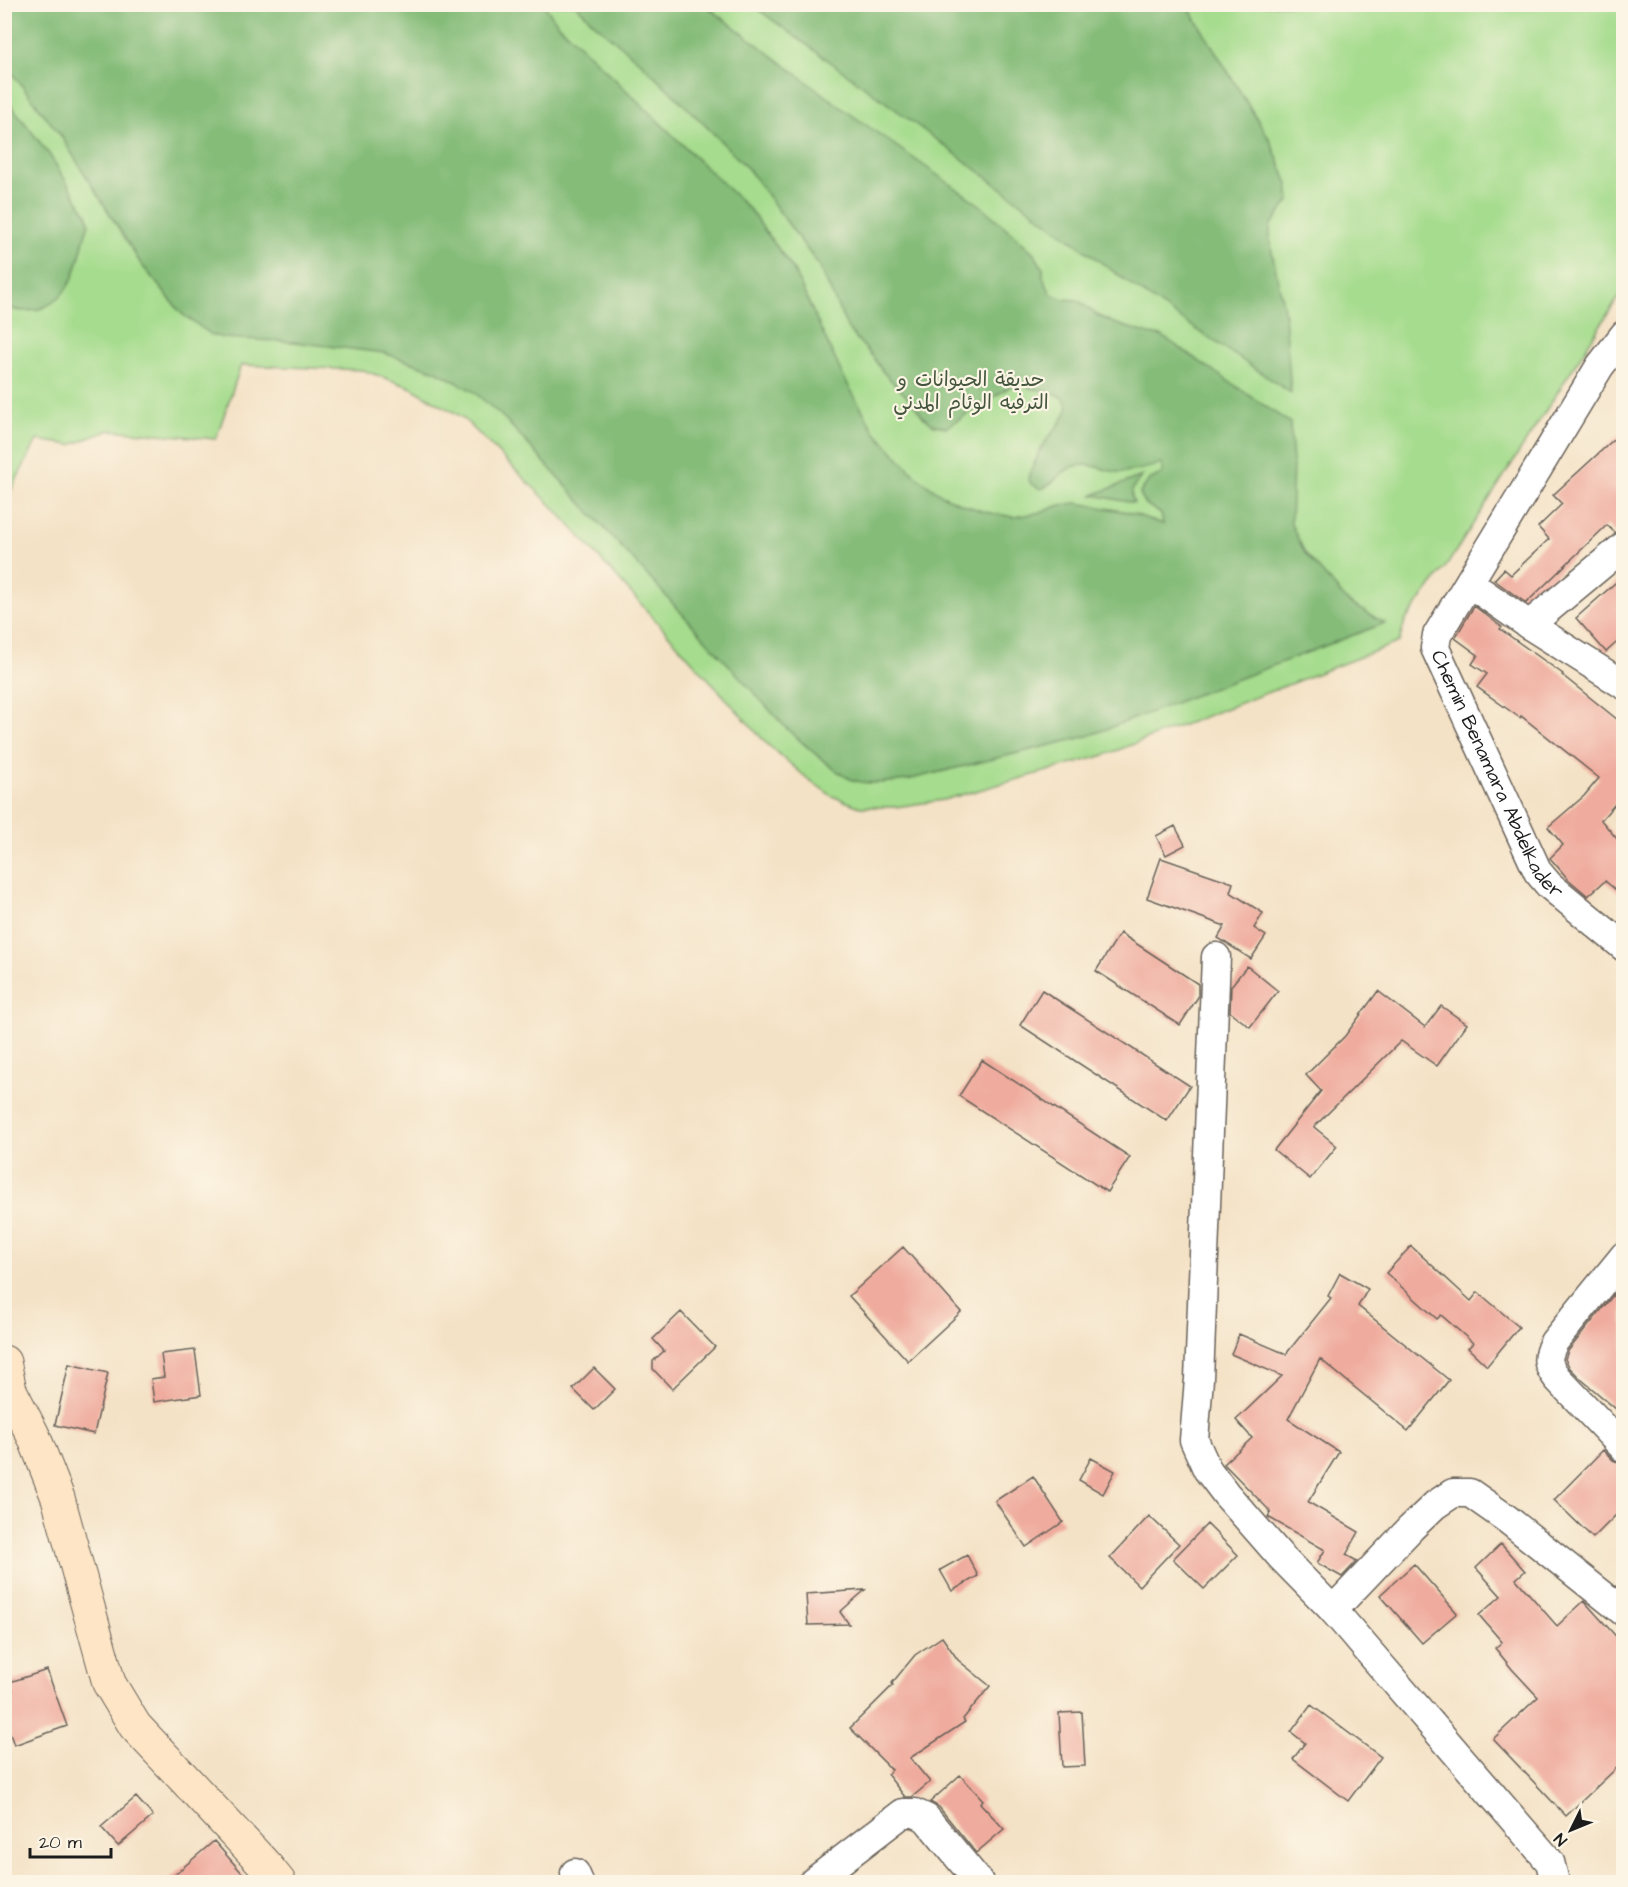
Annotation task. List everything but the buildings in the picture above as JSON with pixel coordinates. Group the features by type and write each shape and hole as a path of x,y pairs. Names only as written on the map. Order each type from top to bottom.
{"street":[{"name":"Chemin Benamara Abdelkader","path":"1623,335 1600,366 1437,635 1435,648 1538,872 1549,885 1623,947"},
{"path":"1529,625 1623,546"},
{"path":"1469,583 1529,625 1623,685"},
{"path":"1216,957 1200,1367 1194,1440 1207,1469 1226,1494 1282,1558 1333,1610 1550,1862 1555,1882"},
{"path":"1623,1256 1554,1342 1547,1355 1549,1368 1557,1378 1623,1448"},
{"path":"4,1362 10,1390 34,1437 58,1498 109,1683 135,1725 279,1882"},
{"path":"1333,1610 1436,1505 1453,1493 1470,1493 1507,1519 1623,1612"},
{"path":"813,1882 903,1813 915,1813 926,1818 979,1882"}],"green space":[{"path":"5,4 544,5 558,24 750,210 793,269 843,376 875,432 915,475 942,495 985,512 1014,517 1077,503 1128,512 1163,524 1161,514 1144,503 1140,493 1149,480 1163,473 1162,464 1123,472 1080,465 1066,470 1041,489 1031,484 1028,478 1042,446 1061,422 1068,407 1063,398 1059,396 1021,386 1011,386 947,427 934,425 924,418 848,329 819,266 749,170 639,61 576,5 705,5 842,108 980,205 1033,252 1043,268 1043,277 1051,294 1063,299 1078,300 1097,315 1114,323 1162,336 1290,423 1293,462 1291,524 1305,553 1348,602 1385,623 1088,736 907,780 868,783 848,778 819,758 786,728 505,419 473,391 436,371 384,353 295,342 224,338 212,335 182,314 141,264 61,136 5,64"},
{"name":"حديقة الحيوانات و الترفيه الوئام المدني","path":"5,5 1623,5 1623,290 1447,565 1405,621 1399,642 1105,755 943,800 896,807 860,807 832,796 766,743 558,512 462,417 410,387 363,370 241,365 216,439 110,430 71,445 37,440 5,502"},
{"path":"752,5 1187,5 1270,140 1288,184 1290,200 1270,226 1270,242 1285,314 1291,393 1141,292"},
{"path":"4,96 49,154 88,216 89,224 72,279 60,297 35,310 15,310 5,307"},
{"path":"1142,476 1132,492 1134,503 1093,495"}]}
